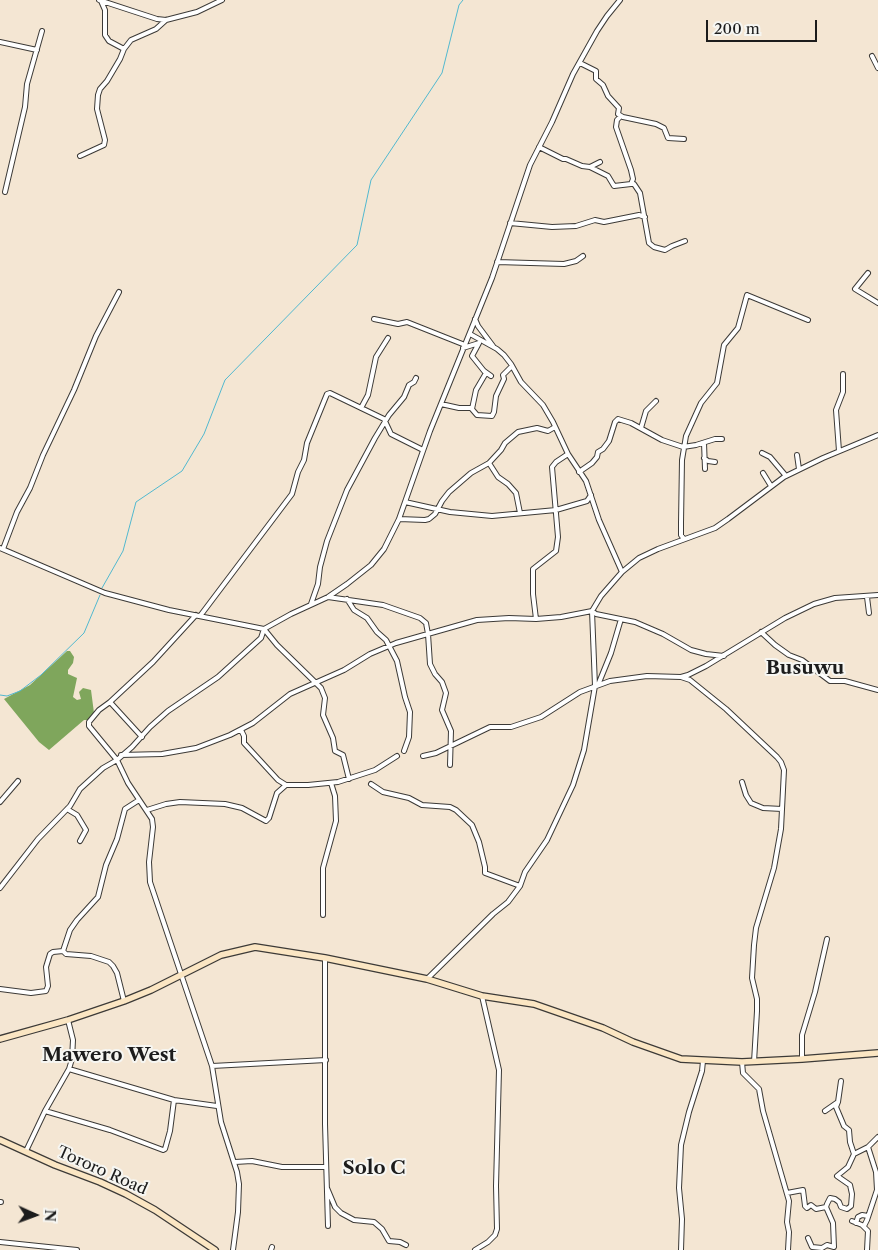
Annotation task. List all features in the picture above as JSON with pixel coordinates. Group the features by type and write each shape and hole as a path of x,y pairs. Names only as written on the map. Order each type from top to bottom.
{"main road":[{"path":"0,1039 68,1020 124,1001 151,990 221,955 246,948 264,948 326,958 427,979 482,996 534,1004 603,1028 634,1042 681,1059 754,1062 878,1053"},
{"name":"Tororo Road","path":"0,1140 126,1194 155,1210 215,1250"}],"street":[{"path":"100,0 157,19 166,20 197,12 222,0"},
{"path":"100,0 105,10 105,35 109,41 124,49"},
{"path":"119,292 96,336 74,390 1,549 105,593 198,616 264,629 328,597 354,578 380,555 390,541 423,450 497,262 530,164 562,96 597,31 606,16 620,0"},
{"path":"80,156 104,145 105,140 97,109 98,95 124,49 131,40 156,29 166,20"},
{"path":"5,192 25,107 27,84 42,31"},
{"path":"0,42 37,50"},
{"path":"872,56 878,68"},
{"path":"580,63 596,71 596,79 603,85 608,96 619,108 618,114 620,116 616,127 631,170 633,179 631,184"},
{"path":"620,116 656,124 664,128 668,138 684,139"},
{"path":"539,147 563,159 590,167 608,176 614,186 634,184 640,193 648,239 654,247 665,250 685,241"},
{"path":"590,167 600,162"},
{"path":"510,222 552,227 576,226 595,220 604,222 639,214 645,217"},
{"path":"497,262 567,264 584,256"},
{"path":"868,273 855,289 878,303"},
{"path":"684,539 681,535 681,523 686,436 701,403 717,383 724,345 738,328 747,295 808,320"},
{"path":"374,319 398,324 407,322 464,347 484,342"},
{"path":"475,319 494,347"},
{"path":"470,334 494,347 504,355 521,382 543,405 568,454 586,482 599,520 622,572"},
{"path":"361,408 368,394 376,357 388,338"},
{"path":"479,343 472,356 486,373 492,376"},
{"path":"441,404 472,409 477,414 492,416 496,396 504,379 503,375 512,366"},
{"path":"472,409 476,390 486,373"},
{"path":"839,451 836,410 843,392 844,374"},
{"path":"311,604 336,516 364,458 386,421 404,397 409,385 416,378"},
{"path":"233,1250 238,1212 239,1184 235,1162 217,1106 212,1066 150,882 149,862 153,822 128,783 117,760 89,726 89,722 99,710 153,662 198,616 292,494 298,472 304,460 307,443 327,394 330,393 384,419 389,432 423,450"},
{"path":"640,428 646,411 656,400"},
{"path":"579,472 592,463 597,457 598,452 609,441 615,422 618,419 662,440 684,447 704,443 715,438 722,439"},
{"path":"399,519 425,520 435,514 449,492 471,473 489,462 505,443 518,432 537,428 548,431 555,427"},
{"path":"597,686 592,611 601,596 622,572 639,558 714,528 799,468 878,435 878,429"},
{"path":"704,443 705,469"},
{"path":"762,453 770,457 786,476"},
{"path":"536,620 533,594 534,569 556,552 558,537 556,495 552,478 552,467 568,454"},
{"path":"797,455 799,468"},
{"path":"704,458 715,462"},
{"path":"489,462 498,477 516,493 520,514"},
{"path":"763,473 771,486"},
{"path":"405,502 458,513 492,516 556,510 587,501 591,496"},
{"path":"681,677 724,656 761,632 814,604 836,598 878,595"},
{"path":"328,597 384,605 420,618 426,623 430,664 442,682 446,693 442,710 451,731 450,766"},
{"path":"867,597 869,613"},
{"path":"347,599 354,610 367,618 377,632 386,640 397,661 410,712 409,737 404,751"},
{"path":"121,755 162,754 210,743 241,730 262,717 290,694 344,670 370,654 396,643 477,620 500,618 536,620 592,611 596,614 635,622 663,634 691,650 724,656"},
{"path":"427,979 493,914 508,902 520,886 526,872 547,840 578,771 597,686 611,653 621,619"},
{"path":"264,629 277,646 321,688 326,698 322,715 333,738 335,751 343,755 349,779"},
{"path":"0,888 19,862 67,809 80,789 103,768 117,760 168,711 204,688 241,658 261,638 264,629"},
{"path":"761,632 774,645 789,655 802,660 830,681 845,681 878,690"},
{"path":"423,756 436,753 490,727 511,727 540,717 580,692 624,678 647,676 681,677 690,680 726,709 781,762 784,770 782,809 774,868 756,928 754,945 752,978 757,999 754,1062"},
{"path":"110,702 142,737"},
{"path":"241,730 244,736 244,743 278,780 286,785 331,783 349,779 381,767 397,756"},
{"path":"147,810 180,802 229,805 242,808 266,821 269,819 279,791 278,780"},
{"path":"0,802 18,781"},
{"path":"742,782 751,803 763,808 782,809"},
{"path":"323,915 323,868 336,821 335,796 331,783"},
{"path":"371,784 383,792 409,798 422,805 450,807 456,810 472,825 484,862 485,873 520,886"},
{"path":"279,791 286,785"},
{"path":"64,951 70,930 98,897 106,866 117,839 122,815 125,810 139,800"},
{"path":"67,809 78,814 86,830 80,841"},
{"path":"802,1059 802,1036 815,992 827,938"},
{"path":"0,989 31,993 46,991 48,986 46,967 50,954 64,951 66,954 80,954 97,958 113,966 117,973 124,1001"},
{"path":"326,958 326,1186 328,1226"},
{"path":"475,1250 488,1242 497,1229 496,1186 499,1070 482,996"},
{"path":"26,1151 45,1111 69,1069 72,1059 73,1040 68,1020"},
{"path":"212,1066 326,1060"},
{"path":"681,1250 682,1219 679,1188 681,1145 702,1071 703,1061"},
{"path":"742,1062 743,1073 759,1089 763,1111 787,1193 789,1207 787,1222 788,1250"},
{"path":"69,1069 174,1100 217,1106"},
{"path":"841,1081 836,1107 844,1126 849,1130 854,1154"},
{"path":"45,1111 110,1130 162,1150 165,1148 170,1131 174,1100"},
{"path":"825,1111 838,1102"},
{"path":"808,1238 812,1247 822,1248 827,1245 834,1247 833,1223 826,1207 830,1198 835,1199 841,1206 847,1209 851,1206 852,1194 850,1185 837,1176 848,1166 854,1154 868,1147 878,1137"},
{"path":"864,1226 874,1200 877,1182 874,1164 868,1147"},
{"path":"235,1162 256,1162 282,1167 326,1167"},
{"path":"326,1186 335,1207 341,1213 354,1220 374,1222 382,1229 389,1241 400,1242 406,1245"},
{"path":"787,1193 804,1190 805,1206 807,1208 811,1205 816,1209 826,1207"},
{"path":"866,1250 868,1231 864,1226 854,1222 862,1215 868,1216"},
{"path":"0,1242 77,1250"},
{"path":"39,1246 44,1250"}],"green space":[{"path":"67,651 70,651 74,657 68,674 77,678 73,697 77,700 81,699 79,692 83,688 91,690 94,713 88,720 84,720 49,750 39,742 4,699 30,685"}],"waterway":[{"path":"102,588 123,551 136,502 182,471 204,434 225,380 357,245 371,180 442,73 459,5 463,0"},
{"path":"0,695 7,696 20,691 41,675 84,633 100,595"}],"district":[{"name":"Busuwu","path":"805,669"},
{"name":"Mawero West","path":"109,1056"},
{"name":"Solo C","path":"374,1169"}]}
